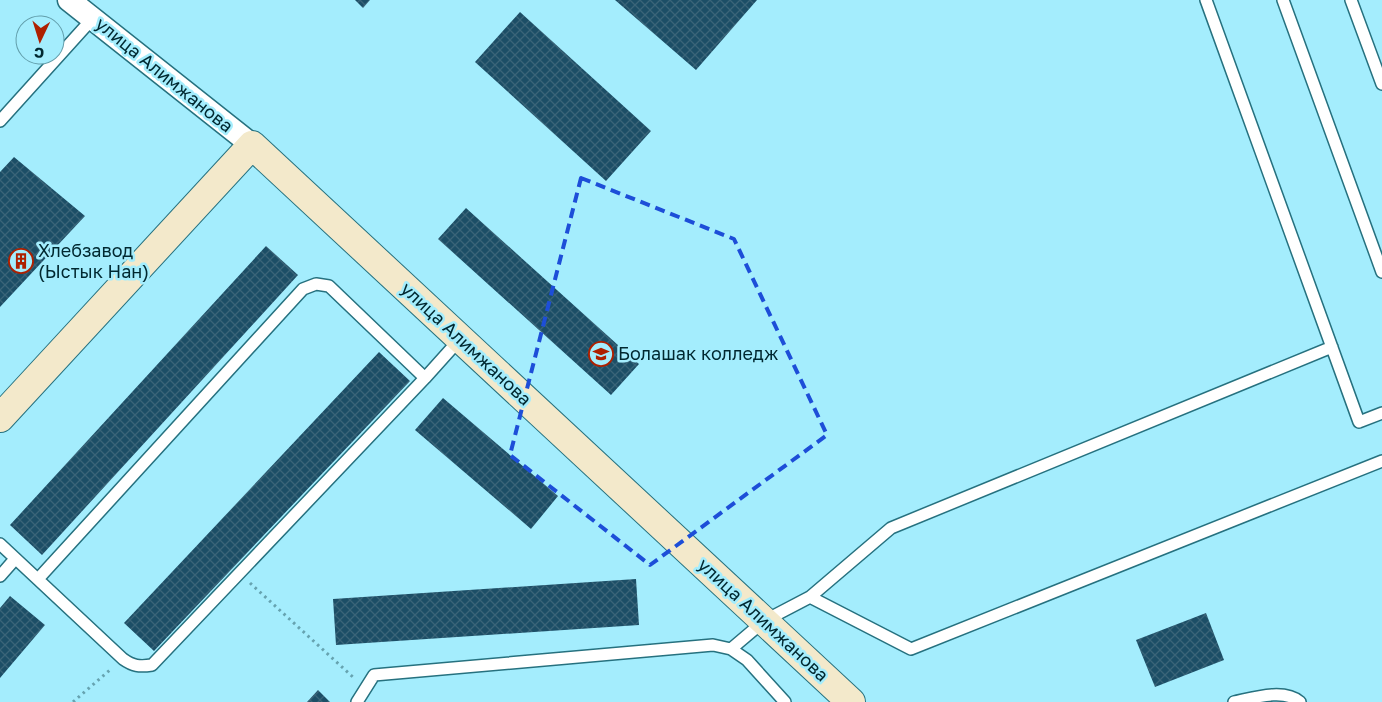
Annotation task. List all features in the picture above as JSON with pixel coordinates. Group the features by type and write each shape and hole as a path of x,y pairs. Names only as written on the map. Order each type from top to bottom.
{"street":[{"name":"улица Алимжанова","path":"69,0 252,145 851,702"},
{"path":"0,418 252,145"}],"lane":[{"path":"1206,0 1359,422 1382,413"},
{"path":"1283,0 1382,272"},
{"path":"1351,0 1382,84"},
{"path":"0,121 93,18"},
{"path":"38,579 303,289 316,284 330,286 425,378"},
{"path":"0,544 123,659 131,665 141,667 152,665 460,339"},
{"path":"731,650 764,622 810,597 891,528 1332,347"},
{"path":"810,597 911,649 1382,461"},
{"path":"0,576 16,558"},
{"path":"357,702 374,675 713,645 731,650 747,660 785,702"},
{"path":"1234,702 1266,696 1296,698 1300,702"}],"path":[{"path":"238,573 366,688"},
{"path":"73,702 123,659"}],"highlighted area":[{"path":"581,178 734,239 827,435 650,565 510,455"}],"building":[{"path":"355,0 370,0 363,8"},
{"path":"615,0 757,0 696,70"},
{"path":"520,12 651,131 606,181 475,62"},
{"name":"Хлебзавод (Ыстык Нан)","path":"14,157 85,216 0,307 0,172"},
{"path":"466,208 639,364 611,395 438,239"},
{"path":"266,246 298,275 42,555 10,525"},
{"path":"379,352 410,381 154,651 124,623"},
{"path":"443,398 558,496 531,529 415,430"},
{"path":"636,579 639,625 336,645 333,599"},
{"path":"10,596 45,625 0,678 0,608"},
{"path":"1206,613 1224,660 1155,687 1136,640"},
{"path":"318,690 330,702 307,702"}],"place":[{"name":"Хлебзавод (Ыстык Нан)","path":"21,261"},
{"name":"Болашак колледж","path":"601,354"}]}
